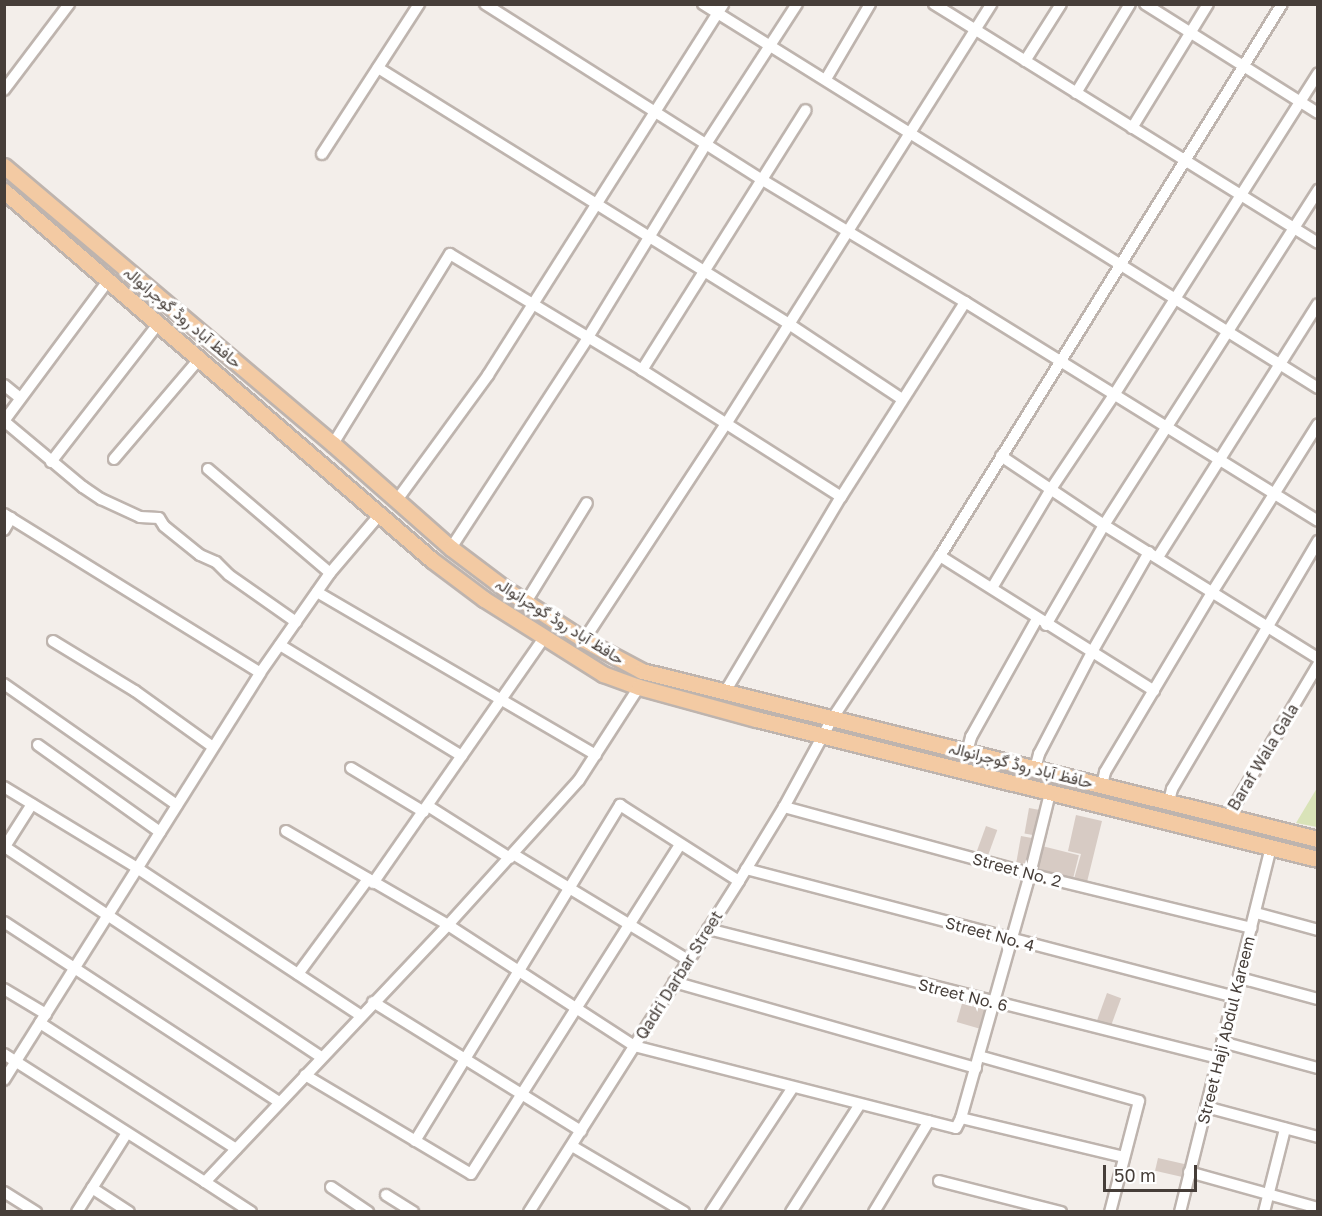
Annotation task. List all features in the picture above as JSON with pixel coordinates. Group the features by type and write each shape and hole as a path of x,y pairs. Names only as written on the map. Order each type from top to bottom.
{"main road":[{"name":"حافظ آباد روڈ گوجرانوالہ","path":"4,166 333,444 451,548 584,640 642,671 1317,839"},
{"name":"حافظ آباد روڈ گوجرانوالہ","path":"4,191 381,513 432,560 484,599 603,674 639,687 824,735 1317,859"}],"street":[{"path":"4,90 69,4"},
{"path":"322,154 419,4"},
{"path":"485,4 761,179 965,302 1317,521"},
{"path":"703,4 720,9 771,46 1317,388"},
{"path":"451,548 587,339 706,144 797,4"},
{"path":"826,79 870,4"},
{"path":"934,4 1317,243"},
{"path":"584,640 726,424 992,4"},
{"path":"1025,61 1061,4"},
{"path":"1076,93 1130,4"},
{"path":"1145,4 1189,34 1317,112"},
{"path":"1132,128 1208,4"},
{"name":"Qadri Darbar Street","path":"529,1212 739,881 784,807 832,719 940,556 1282,4"},
{"path":"398,500 488,375 720,9"},
{"path":"378,68 649,235 902,399"},
{"path":"992,588 1051,489 1114,395 1317,73"},
{"path":"642,370 806,110"},
{"path":"967,752 972,737 1042,622 1317,190"},
{"path":"333,444 450,254 587,339 642,370 841,497"},
{"path":"108,281 4,421 51,462 101,499 140,517 159,518 164,526 200,555 216,562 229,575 296,622"},
{"path":"725,692 841,497 965,302"},
{"path":"1035,769 1039,753 1092,652 1154,554 1220,459 1317,304"},
{"path":"51,462 158,324"},
{"path":"114,459 199,359"},
{"path":"4,385 20,398"},
{"path":"1102,786 1105,772 1213,591 1317,424"},
{"path":"1001,456 1104,525 1154,554 1317,658"},
{"path":"208,469 330,573"},
{"path":"526,602 587,504"},
{"path":"4,1080 260,673 330,573 381,513"},
{"path":"4,530 8,516 260,673"},
{"path":"1169,801 1172,789 1317,541"},
{"path":"940,556 1154,691"},
{"path":"317,592 596,755"},
{"path":"298,974 426,809 544,638"},
{"path":"53,641 135,692 213,747"},
{"path":"280,645 462,756"},
{"name":"Baraf Wala Gala","path":"1227,818 1317,665"},
{"path":"4,684 177,805"},
{"path":"205,1182 360,1015 448,925 579,780 639,687"},
{"path":"38,745 160,832"},
{"path":"351,768 630,923 688,960"},
{"path":"4,787 137,868 360,1015"},
{"path":"286,831 448,925 634,1046 956,1128 976,1068 1050,793"},
{"path":"32,804 5,848 109,914 321,1057"},
{"path":"415,1141 520,973 620,805 739,881"},
{"name":"Street No. 2","path":"784,807 1030,873 1252,928"},
{"path":"304,1075 471,1174 680,845"},
{"name":"Street Haji Abdul Kareem","path":"1180,1212 1271,848"},
{"name":"Street No. 4","path":"746,869 1235,997"},
{"path":"1256,914 1317,930"},
{"path":"4,922 279,1102"},
{"name":"Street No. 6","path":"708,929 1218,1058"},
{"path":"1240,978 1317,999"},
{"path":"675,982 976,1068"},
{"path":"4,989 43,1019 236,1149"},
{"path":"373,1002 581,1131"},
{"path":"1222,1042 1317,1068"},
{"path":"4,1054 251,1212"},
{"path":"979,1056 1139,1101 1110,1212"},
{"path":"711,1212 793,1087"},
{"path":"791,1212 860,1104"},
{"path":"1206,1107 1317,1137"},
{"path":"961,1118 1123,1157"},
{"path":"874,1212 929,1121"},
{"path":"1264,1212 1285,1129"},
{"path":"77,1212 127,1133"},
{"path":"572,1146 684,1212"},
{"path":"1189,1172 1317,1208"},
{"path":"939,1181 1061,1212"},
{"path":"331,1187 368,1212"},
{"path":"92,1188 129,1212"},
{"path":"4,1192 36,1212"},
{"path":"386,1195 413,1212"}],"green space":[{"path":"1317,788 1317,827 1296,823"}],"building":[{"path":"1029,808 1040,810 1035,836 1024,834"},
{"path":"1076,815 1102,821 1087,882 1074,879 1081,854 1068,851"},
{"path":"986,826 997,830 987,857 976,853"},
{"path":"1021,836 1032,838 1027,865 1016,864"},
{"path":"1042,846 1079,855 1073,879 1036,870"},
{"path":"1107,993 1121,998 1110,1027 1096,1022"},
{"path":"963,1000 988,1007 982,1029 957,1022"},
{"path":"1158,1158 1185,1164 1182,1177 1155,1171"}]}
